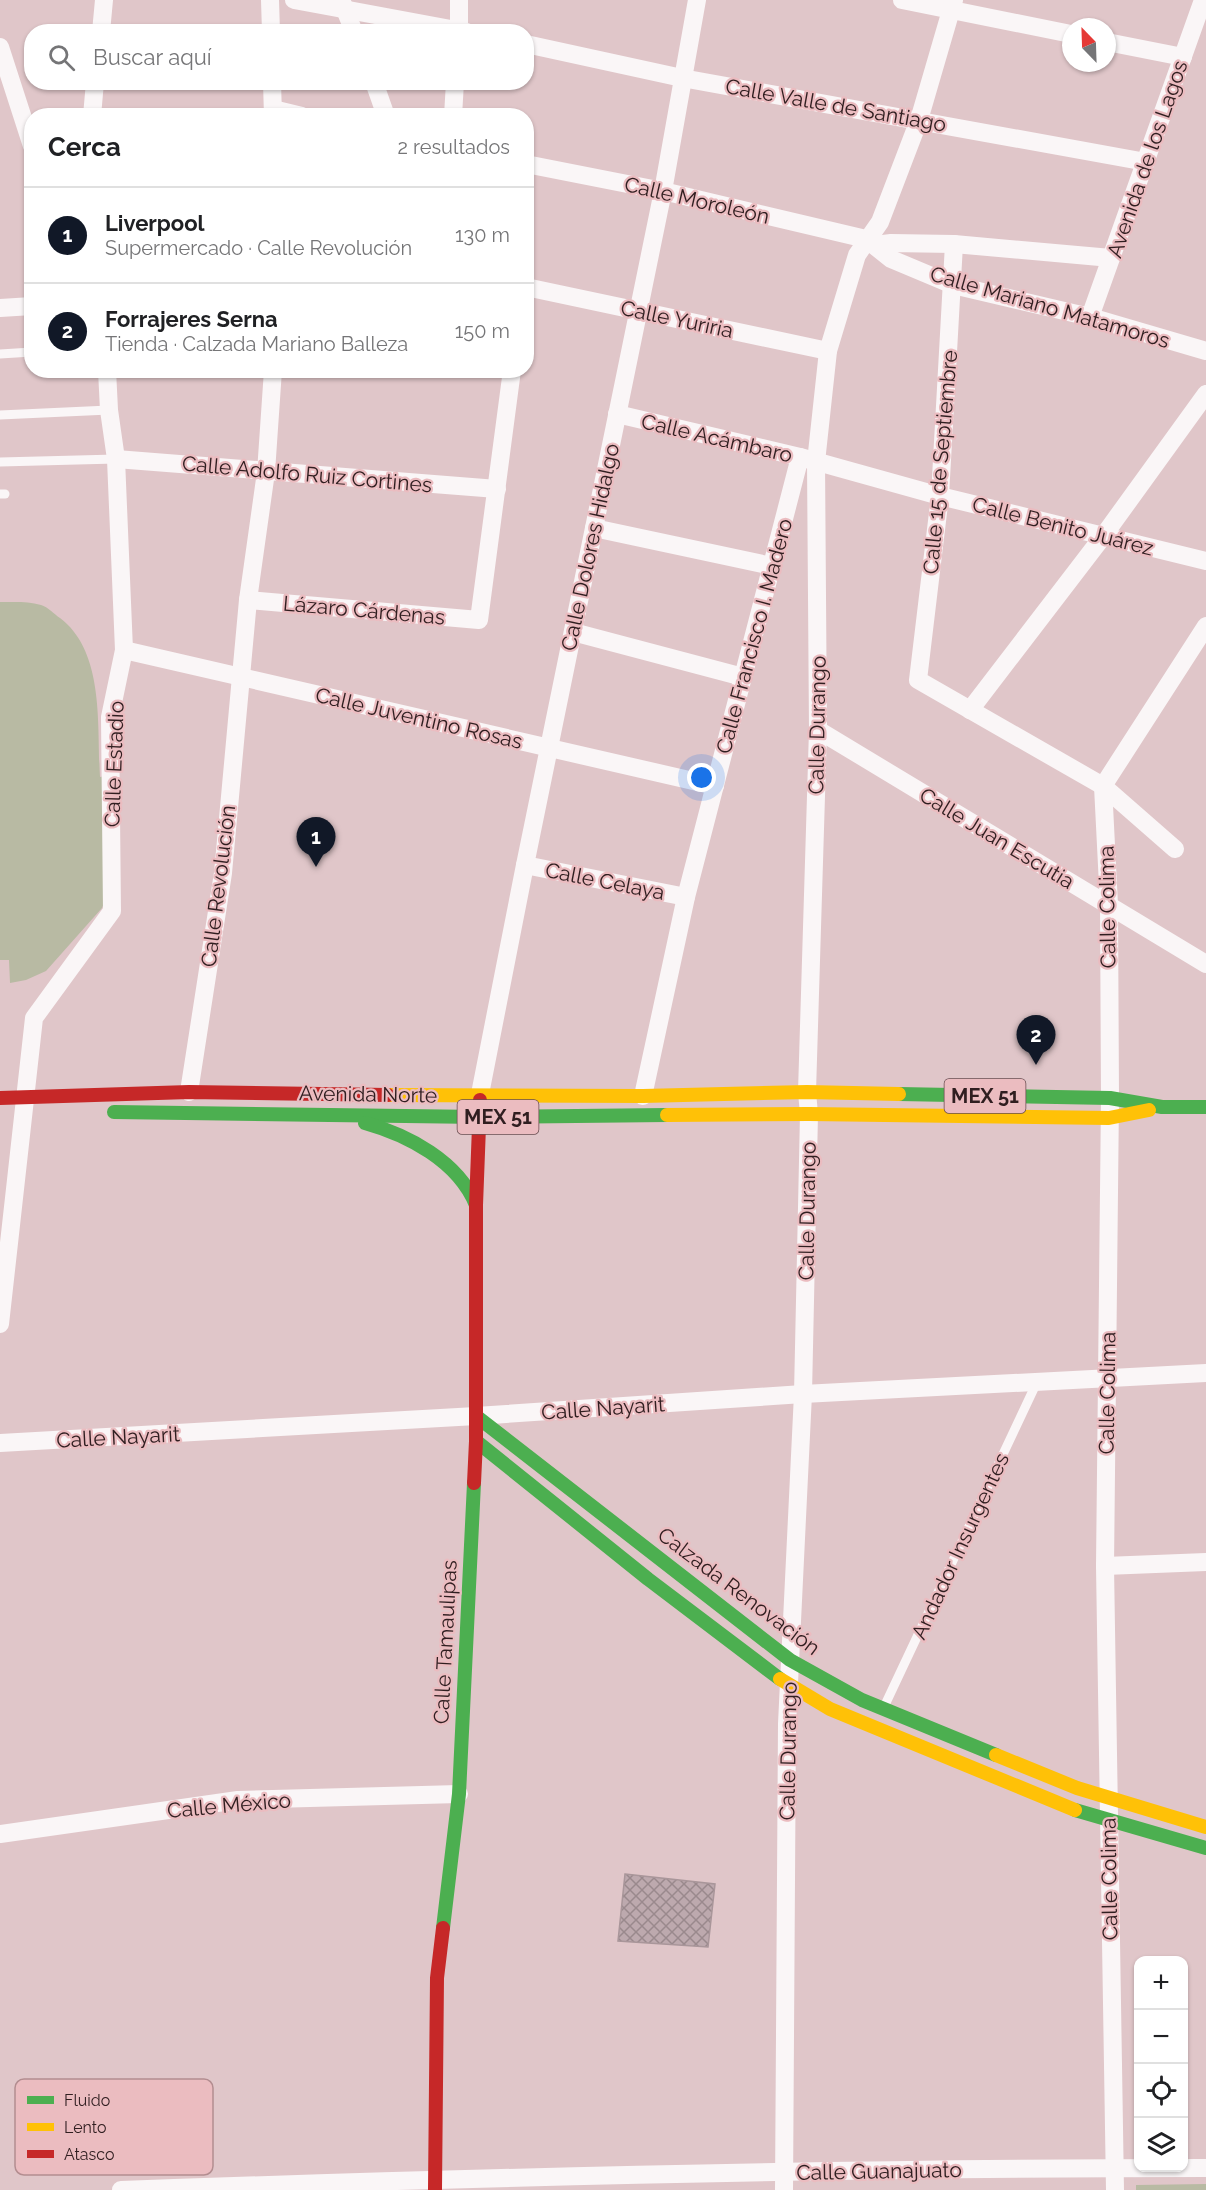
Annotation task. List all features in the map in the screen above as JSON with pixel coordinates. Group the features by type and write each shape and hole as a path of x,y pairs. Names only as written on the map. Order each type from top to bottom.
{"street":[{"path":"102,24 104,0"},
{"path":"270,0 271,24"},
{"path":"294,0 344,4 431,24"},
{"path":"459,0 461,24"},
{"name":"Calle Dolores Hidalgo","path":"480,1094 663,191 697,0"},
{"path":"902,0 953,5 1062,32"},
{"name":"Avenida de los Lagos","path":"1090,317 1183,57 1198,40 1203,0"},
{"path":"344,4 351,24"},
{"name":"Calle Durango","path":"784,2181 789,1686 803,1394 809,1114 807,1092 818,730 808,459 828,351 857,255 870,242 880,222 919,120 953,5"},
{"path":"1116,44 1183,57"},
{"name":"Calle Valle de Santiago","path":"534,46 682,78 1146,162"},
{"path":"0,47 24,121"},
{"path":"93,108 95,90"},
{"path":"272,90 273,108"},
{"path":"377,90 383,108"},
{"path":"453,108 455,90"},
{"name":"Calle Moroleón","path":"534,166 663,191 870,242"},
{"path":"870,242 954,244 1112,258"},
{"name":"Calle Mariano Matamoros","path":"870,242 891,259 953,285 1090,317 1206,351"},
{"name":"Calle 15 de Septiembre","path":"954,244 940,496 918,680 970,710"},
{"name":"Calle Yuriria","path":"534,289 828,351"},
{"path":"0,308 24,306"},
{"name":"Calle Estadio","path":"0,1324 34,1018 112,911 110,717 124,650 116,459 109,410 108,378"},
{"name":"Calle Revolución","path":"189,1092 223,873 248,600 266,472 272,378"},
{"path":"497,489 511,378"},
{"path":"1175,849 1103,786 970,710 1104,535 1206,394"},
{"name":"Calle Acámbaro","path":"617,414 808,459"},
{"name":"Calle Adolfo Ruiz Cortines","path":"116,459 497,489"},
{"name":"Calle Benito Juárez","path":"808,459 940,496 1206,561"},
{"name":"Calle Francisco I. Madero","path":"643,1096 686,897 772,566 808,459"},
{"name":"Lázaro Cárdenas","path":"248,600 480,620 497,489"},
{"path":"594,528 772,566"},
{"path":"1103,786 1206,626"},
{"path":"573,632 743,677"},
{"name":"Calle Juventino Rosas","path":"124,650 715,786"},
{"name":"Calle Juan Escutia","path":"818,730 1206,964"},
{"name":"Calle Colima","path":"1103,786 1109,905 1110,1098 1105,1566 1115,2190"},
{"name":"Calle Celaya","path":"525,865 686,897"},
{"name":"Avenida Norte","path":"189,1092 173,1101 90,1110 480,1117 809,1114"},
{"name":"Avenida Norte","path":"0,1106 189,1092 643,1096 807,1092"},
{"name":"MEX 51","path":"807,1092 1110,1098 1162,1107 1206,1107"},
{"name":"Calle Tamaulipas","path":"435,2185 437,1978 459,1794 476,1441 476,1205 480,1094"},
{"name":"Avenida Norte","path":"0,1098 54,1110"},
{"name":"MEX 51","path":"809,1114 1109,1118 1162,1107"},
{"path":"335,1115 387,1128 429,1152 467,1185 476,1205"},
{"name":"Calle Nayarit","path":"0,1443 476,1416 803,1394 1206,1373"},
{"name":"Calzada Renovación","path":"476,1416 790,1660 862,1701 1077,1788 1206,1827"},
{"path":"476,1441 648,1579 789,1686 841,1713 1066,1807 1206,1848"},
{"path":"1105,1566 1206,1562"},
{"name":"Calle México","path":"0,1834 238,1800 459,1794"},
{"name":"Calle Guanajuato","path":"121,2190 784,2181 1113,2168 1206,2168"}],"lane":[{"path":"0,354 24,352"},
{"path":"0,415 109,410"},
{"path":"0,462 116,459"},
{"name":"Andador Insurgentes","path":"883,1709 1036,1382"}],"green space":[{"path":"0,602 31,603 46,607 75,633 85,650 96,691 100,777 105,776 110,889 102,908 46,971 26,980 10,983 9,960 0,960"},
{"path":"1206,2184 1206,2190 1136,2190 1136,2185"}],"building":[{"path":"625,1874 715,1884 708,1947 618,1941"}],"traffic: fast":[{"path":"899,1094 1110,1098 1162,1107 1206,1107"},
{"path":"114,1112 480,1117 667,1115"},
{"path":"365,1123 398,1135 430,1152 457,1175 468,1189 476,1205"},
{"path":"476,1416 790,1660 862,1700 996,1755"},
{"path":"476,1441 648,1579 780,1679"},
{"path":"443,1928 459,1794 474,1483"},
{"path":"1075,1810 1206,1848"}],"traffic: slow":[{"path":"388,1095 643,1096 807,1092 899,1094"},
{"path":"667,1115 809,1114 1109,1118 1149,1110"},
{"path":"780,1679 830,1709 1075,1810"},
{"path":"996,1755 1077,1788 1206,1827"}],"traffic: jam":[{"path":"0,1098 189,1092 388,1095"},
{"path":"474,1483 476,1205 480,1100"},
{"path":"435,2190 437,1978 443,1928"}],"place":[{"name":"Liverpool","path":"316,867"},
{"name":"Forrajeres Serna","path":"1036,1065"}]}
